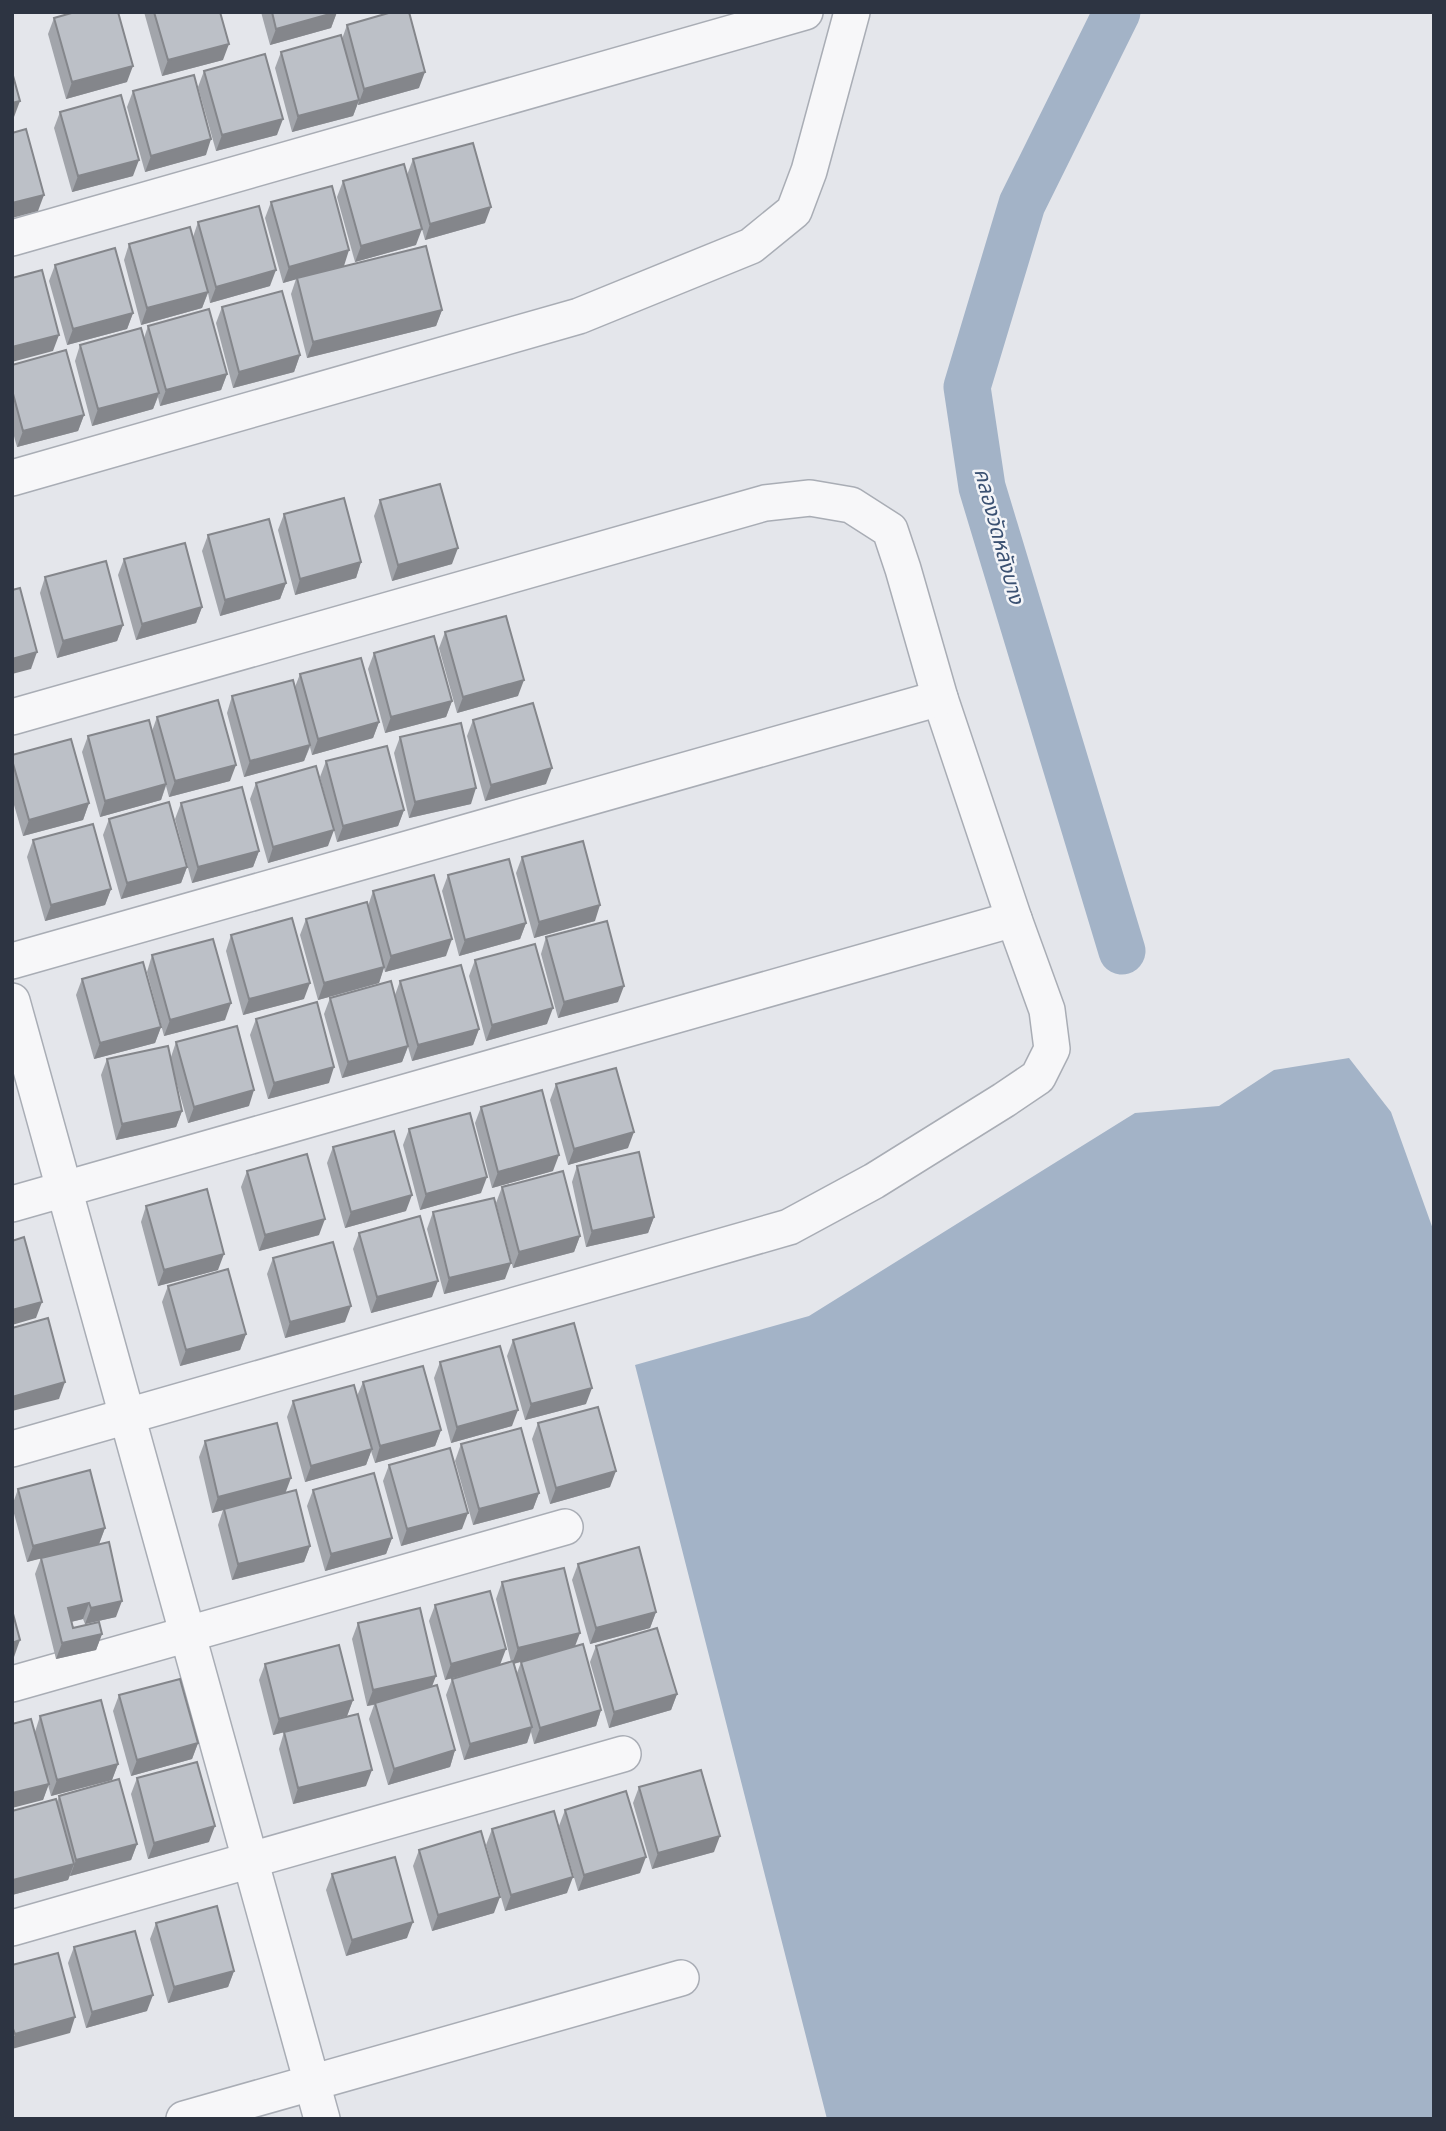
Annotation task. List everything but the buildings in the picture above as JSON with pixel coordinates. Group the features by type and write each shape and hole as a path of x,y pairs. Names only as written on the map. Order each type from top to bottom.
{"street":[{"path":"12,238 805,12"},
{"path":"12,478 579,316 751,246 794,211 809,171 852,12"},
{"path":"12,717 765,503 810,498 851,505 890,530 940,698 1047,1010 1052,1049 1038,1077 874,1181 789,1227 12,1449"},
{"path":"12,961 940,698"},
{"path":"12,1205 1014,919"},
{"path":"12,1001 322,2119"},
{"path":"12,1684 565,1527"},
{"path":"12,1928 623,1754"},
{"path":"184,2119 681,1978"}],"water":[{"path":"1349,1058 1391,1112 1434,1232 1434,2119 827,2119 635,1365 809,1316 1135,1113 1219,1106 1274,1070"}],"waterway":[{"name":"คลองวัดหลังบาง","path":"1117,12 1022,204 967,387 982,487 1122,951"}]}
